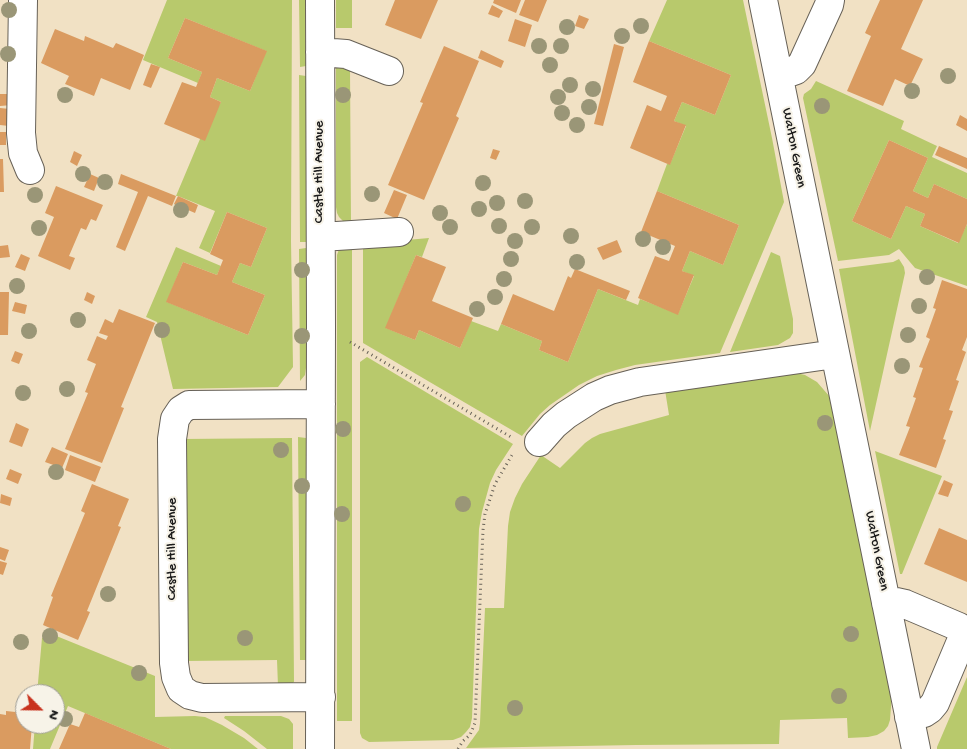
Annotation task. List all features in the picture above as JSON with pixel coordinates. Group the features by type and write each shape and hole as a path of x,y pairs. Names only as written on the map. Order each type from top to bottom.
{"street":[{"path":"22,0 21,133 22,152 30,170"},
{"name":"Castle Hill Avenue","path":"320,0 320,749"},
{"name":"Walton Green","path":"763,0 916,749 902,749"},
{"path":"779,76 796,70 802,64 830,0"},
{"path":"320,52 346,54 390,70"},
{"path":"321,237 399,232"},
{"path":"527,446 566,415 594,397 610,390 640,382 835,354"},
{"name":"Castle Hill Avenue","path":"321,404 188,405 181,410 175,420 172,439 174,662 176,677 181,689 190,695 202,698 321,697"},
{"path":"886,603 896,602 905,604 959,628 962,632 962,639 935,703 924,713 909,717"}],"path":[{"path":"321,325 512,437"},
{"path":"458,749 470,735 475,723 485,514 495,484 502,471 527,446"}],"green space":[{"path":"167,0 292,0 291,241 293,367 278,387 173,389 157,322 146,317 176,247 221,266 217,275 183,262 167,302 248,335 265,295 232,282 240,263 251,267 267,228 227,212 210,253 199,248 215,211 176,196 200,139 221,102 210,97 217,78 250,91 266,51 185,18 168,58 202,72 198,83 143,60"},
{"path":"299,0 305,0 306,66 300,67"},
{"path":"336,0 352,0 352,28 336,28"},
{"path":"667,0 743,0 784,202 720,353 635,365 597,376 579,385 550,405 522,436 363,343 363,244 429,238 422,257 416,255 386,328 415,340 419,330 460,348 471,321 498,331 501,324 542,341 539,350 568,362 598,289 638,305 640,299 678,314 694,276 682,271 690,251 723,265 739,225 657,191 667,164 670,164 686,126 674,121 682,102 715,115 731,75 649,41"},
{"path":"336,65 350,67 351,225 339,217 336,207"},
{"path":"299,75 306,76 306,242 300,242"},
{"path":"816,81 904,121 901,129 937,146 932,157 967,173 967,199 934,184 928,198 913,191 928,158 889,140 852,221 891,239 906,206 925,214 920,226 958,243 967,224 967,286 915,268 899,249 889,255 838,261 803,98 804,94 811,89"},
{"path":"352,246 352,721 337,721 337,255 339,249"},
{"path":"306,248 306,368 305,375 300,381 299,249"},
{"path":"771,252 780,256 793,319 793,333 790,338 778,345 730,352"},
{"path":"899,259 905,273 870,431 839,269 893,262"},
{"path":"367,357 513,444 490,483 482,512 479,529 472,718 470,727 466,732 461,737 453,740 369,742 362,738 360,733 360,362"},
{"path":"796,373 805,375 817,382 830,397 834,405 892,693 890,720 884,731 868,737 848,738 847,718 780,720 779,744 466,748 479,730 480,723 485,608 504,608 510,512 522,484 541,455 560,468 585,443 600,434 669,415 665,390"},
{"path":"298,437 306,438 308,660 300,660"},
{"path":"292,438 294,682 289,686 278,686 277,660 185,661 183,439"},
{"path":"875,451 942,476 902,574 900,574"},
{"path":"49,633 155,676 155,717 205,717 244,738 258,749 171,749 68,706 65,713 65,684 38,684 42,638"},
{"path":"967,677 967,749 937,749 937,747"},
{"path":"225,716 281,716 289,719 293,724 293,749 267,749 224,718"},
{"path":"34,734 56,734 50,749 33,749"}],"building":[{"path":"395,0 438,0 421,39 385,25"},
{"path":"494,0 521,0 516,13 493,3"},
{"path":"525,0 547,0 538,22 519,15"},
{"path":"880,0 923,0 901,49 923,59 910,86 895,79 883,106 847,91 871,36 865,33"},
{"path":"492,5 503,11 499,18 488,14"},
{"path":"579,15 589,19 584,29 575,26"},
{"path":"185,18 267,51 250,91 217,78 210,97 221,102 205,141 164,124 182,82 196,87 202,72 168,58"},
{"path":"515,19 532,25 525,47 508,41"},
{"path":"55,29 84,41 85,36 113,48 116,43 144,55 130,90 101,78 94,96 65,84 69,76 41,63"},
{"path":"649,41 731,75 715,115 682,102 674,121 686,125 670,165 630,148 647,105 661,111 667,96 633,82"},
{"path":"614,44 624,47 603,126 594,124"},
{"path":"444,46 479,61 456,116 459,118 424,200 388,185 423,103 420,102"},
{"path":"481,50 504,61 501,68 478,58"},
{"path":"151,64 160,67 151,88 143,85"},
{"path":"0,94 12,94 12,105 0,106"},
{"path":"0,108 10,109 9,126 0,125"},
{"path":"960,115 967,119 967,131 956,125"},
{"path":"0,132 6,132 6,145 0,145"},
{"path":"889,140 928,158 913,191 928,198 934,184 967,199 967,224 959,243 920,226 925,214 906,206 891,239 852,221"},
{"path":"939,146 967,158 967,169 935,155"},
{"path":"493,149 500,151 496,160 490,158"},
{"path":"74,151 82,155 77,166 70,162"},
{"path":"0,159 3,159 4,192 0,192"},
{"path":"90,174 99,178 94,191 84,187"},
{"path":"121,174 176,196 172,206 148,196 125,251 116,247 138,192 118,184"},
{"path":"56,186 103,205 96,221 91,219 86,230 81,228 69,256 75,258 70,270 38,256 54,217 45,213"},
{"path":"394,190 407,195 397,219 384,213"},
{"path":"657,191 739,225 723,265 690,251 682,271 694,275 678,315 638,298 655,256 669,261 675,246 641,232"},
{"path":"178,196 198,205 195,213 174,204"},
{"path":"227,212 267,228 251,267 240,263 232,282 265,295 248,335 166,302 183,262 217,275 223,260 210,254"},
{"path":"617,240 622,252 603,260 597,248"},
{"path":"8,245 10,257 0,258 0,246"},
{"path":"21,254 30,258 25,271 15,267"},
{"path":"416,255 446,267 432,301 473,318 460,348 419,330 415,340 385,328"},
{"path":"575,269 630,291 626,300 598,289 568,362 539,350 542,341 501,324 513,294 554,311 568,276 571,278"},
{"path":"942,280 967,289 967,337 962,350 966,352 956,380 959,381 949,410 953,411 943,439 946,440 936,468 899,455 910,427 906,426 916,398 913,397 923,368 919,367 930,339 926,337 936,309 933,308"},
{"path":"0,292 9,292 8,335 0,335"},
{"path":"87,292 95,296 92,304 84,300"},
{"path":"15,302 27,305 25,314 12,311"},
{"path":"119,309 155,323 121,407 124,408 102,463 65,449 88,393 85,392 96,364 87,360 97,336 106,340 108,336 99,333 105,319 113,323"},
{"path":"15,351 23,354 19,364 11,361"},
{"path":"16,423 29,429 22,447 9,442"},
{"path":"52,447 68,454 62,468 45,462"},
{"path":"70,455 101,467 95,482 65,470"},
{"path":"10,469 22,474 18,484 6,479"},
{"path":"944,480 953,484 948,497 938,494"},
{"path":"92,484 129,499 118,526 121,527 87,611 90,612 78,640 43,625 53,597 51,596 85,513 81,511"},
{"path":"1,494 12,498 10,506 0,503"},
{"path":"939,528 967,540 967,582 924,564"},
{"path":"0,547 9,550 5,561 0,559"},
{"path":"0,561 7,563 3,575 0,574"},
{"path":"6,711 15,712 15,734 31,734 30,749 0,749 0,714 6,715"},
{"path":"85,713 171,749 59,749 70,724 79,727"}]}
